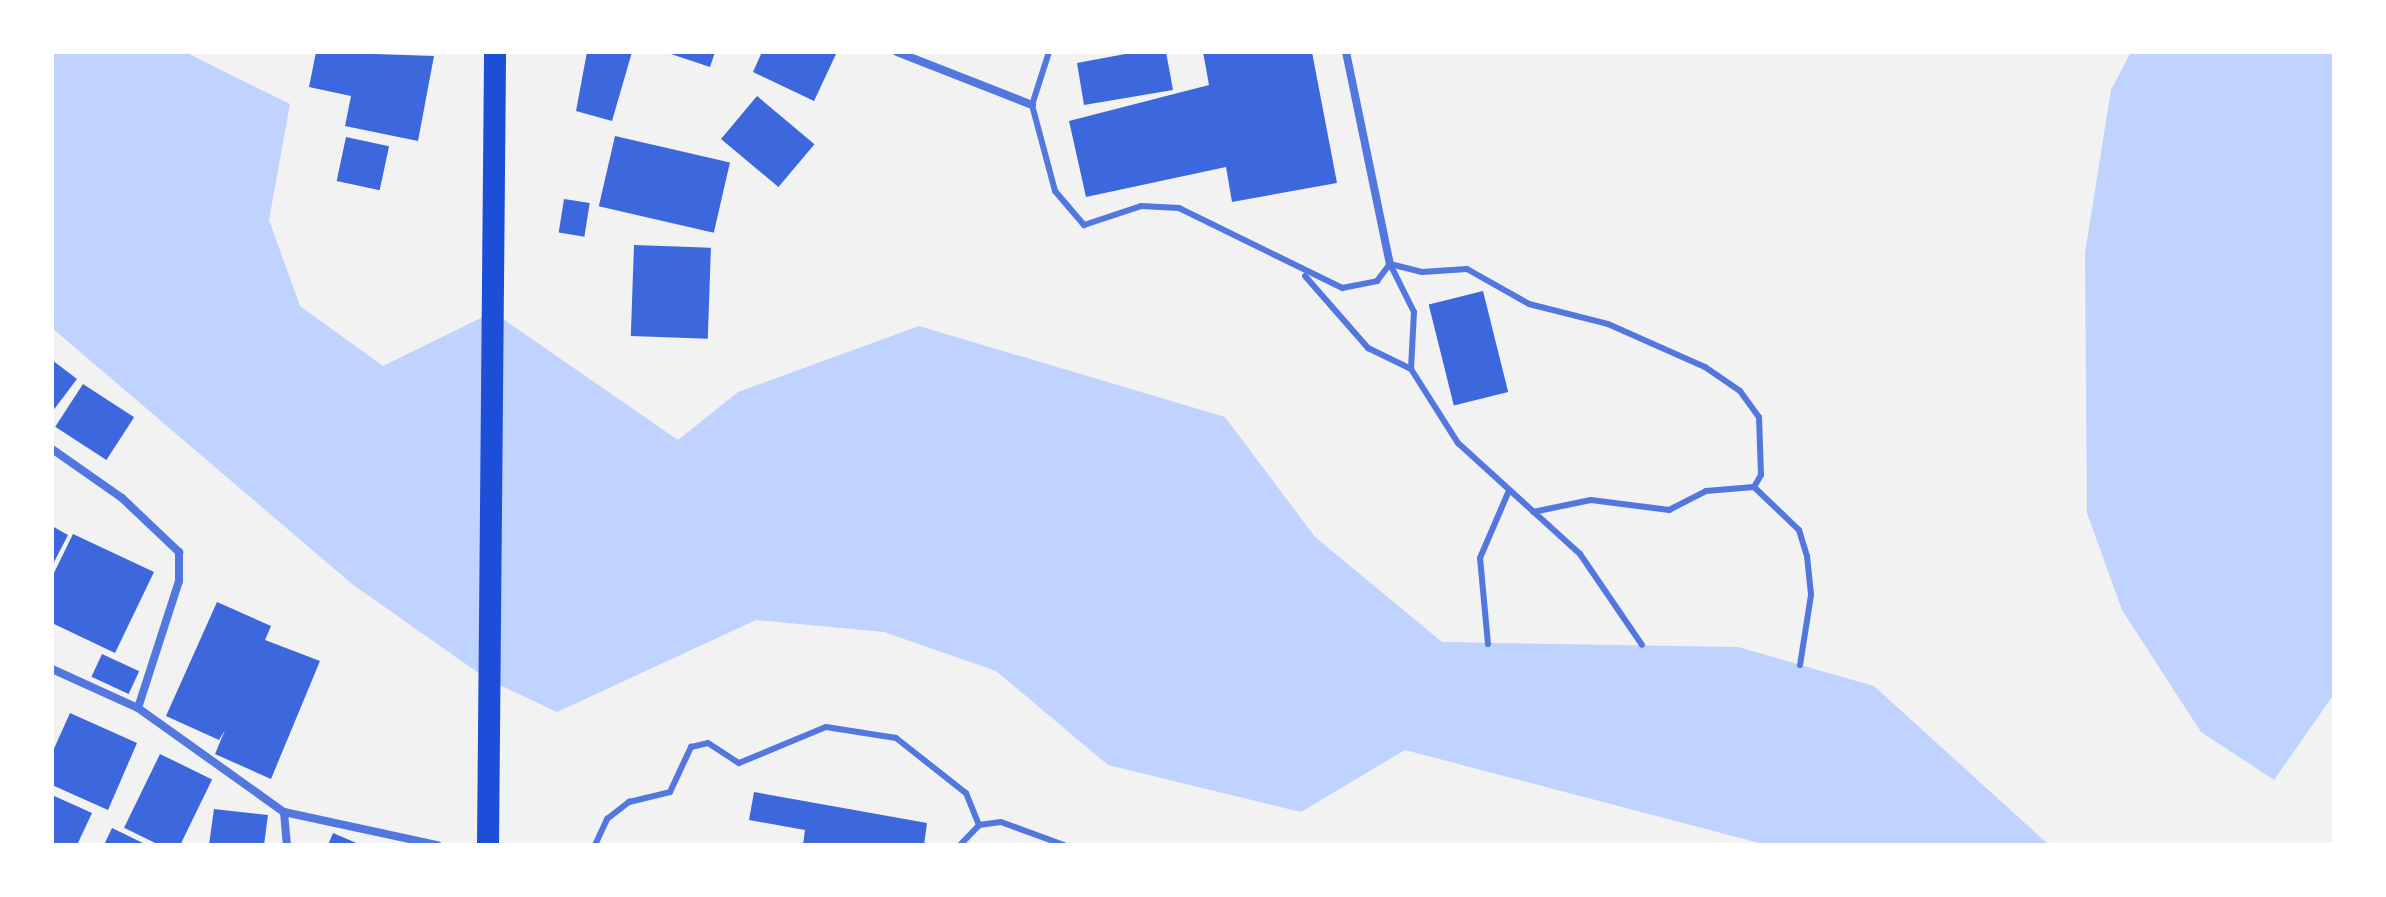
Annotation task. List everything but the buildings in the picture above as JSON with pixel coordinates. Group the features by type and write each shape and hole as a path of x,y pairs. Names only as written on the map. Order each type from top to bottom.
{"highway":[{"path":"488,845 487,679 495,52"}],"street":[{"path":"897,52 1032,105"},
{"path":"1346,52 1390,264"},
{"path":"52,449 122,498 179,552 179,581 138,708"},
{"path":"52,669 138,708 284,812 437,845"},
{"path":"284,812 287,845"}],"lane":[{"path":"1049,52 1032,105 1055,191 1084,225 1141,206 1179,208 1303,272 1342,288 1377,281 1390,264"},
{"path":"1390,264 1414,312 1411,369"},
{"path":"1390,264 1422,272 1467,269 1529,304 1608,324 1705,367 1740,391 1759,417 1761,475 1754,487"},
{"path":"1303,272 1368,348 1411,369 1458,443 1508,493 1533,512 1611,591 1642,645"},
{"path":"1533,512 1591,500 1669,510 1706,491 1754,487 1799,530 1807,556 1811,595 1800,665"},
{"path":"1488,644 1480,558 1508,493"},
{"path":"595,845 607,819 629,802 670,792 691,747 708,743 739,763 826,727 896,738 966,793 979,825"},
{"path":"960,845 979,825 1001,822 1064,845"}],"water":[{"path":"52,52 185,52 290,104 269,220 300,306 383,366 493,312 678,440 738,392 919,326 1225,417 1315,537 1442,642 1738,647 1874,686 2049,845 1767,845 1405,750 1301,812 1108,765 996,671 884,632 756,620 557,712 487,679 352,584 52,328"},
{"path":"2131,52 2334,52 2334,694 2274,780 2201,732 2122,610 2087,513 2085,253 2111,90"}]}
